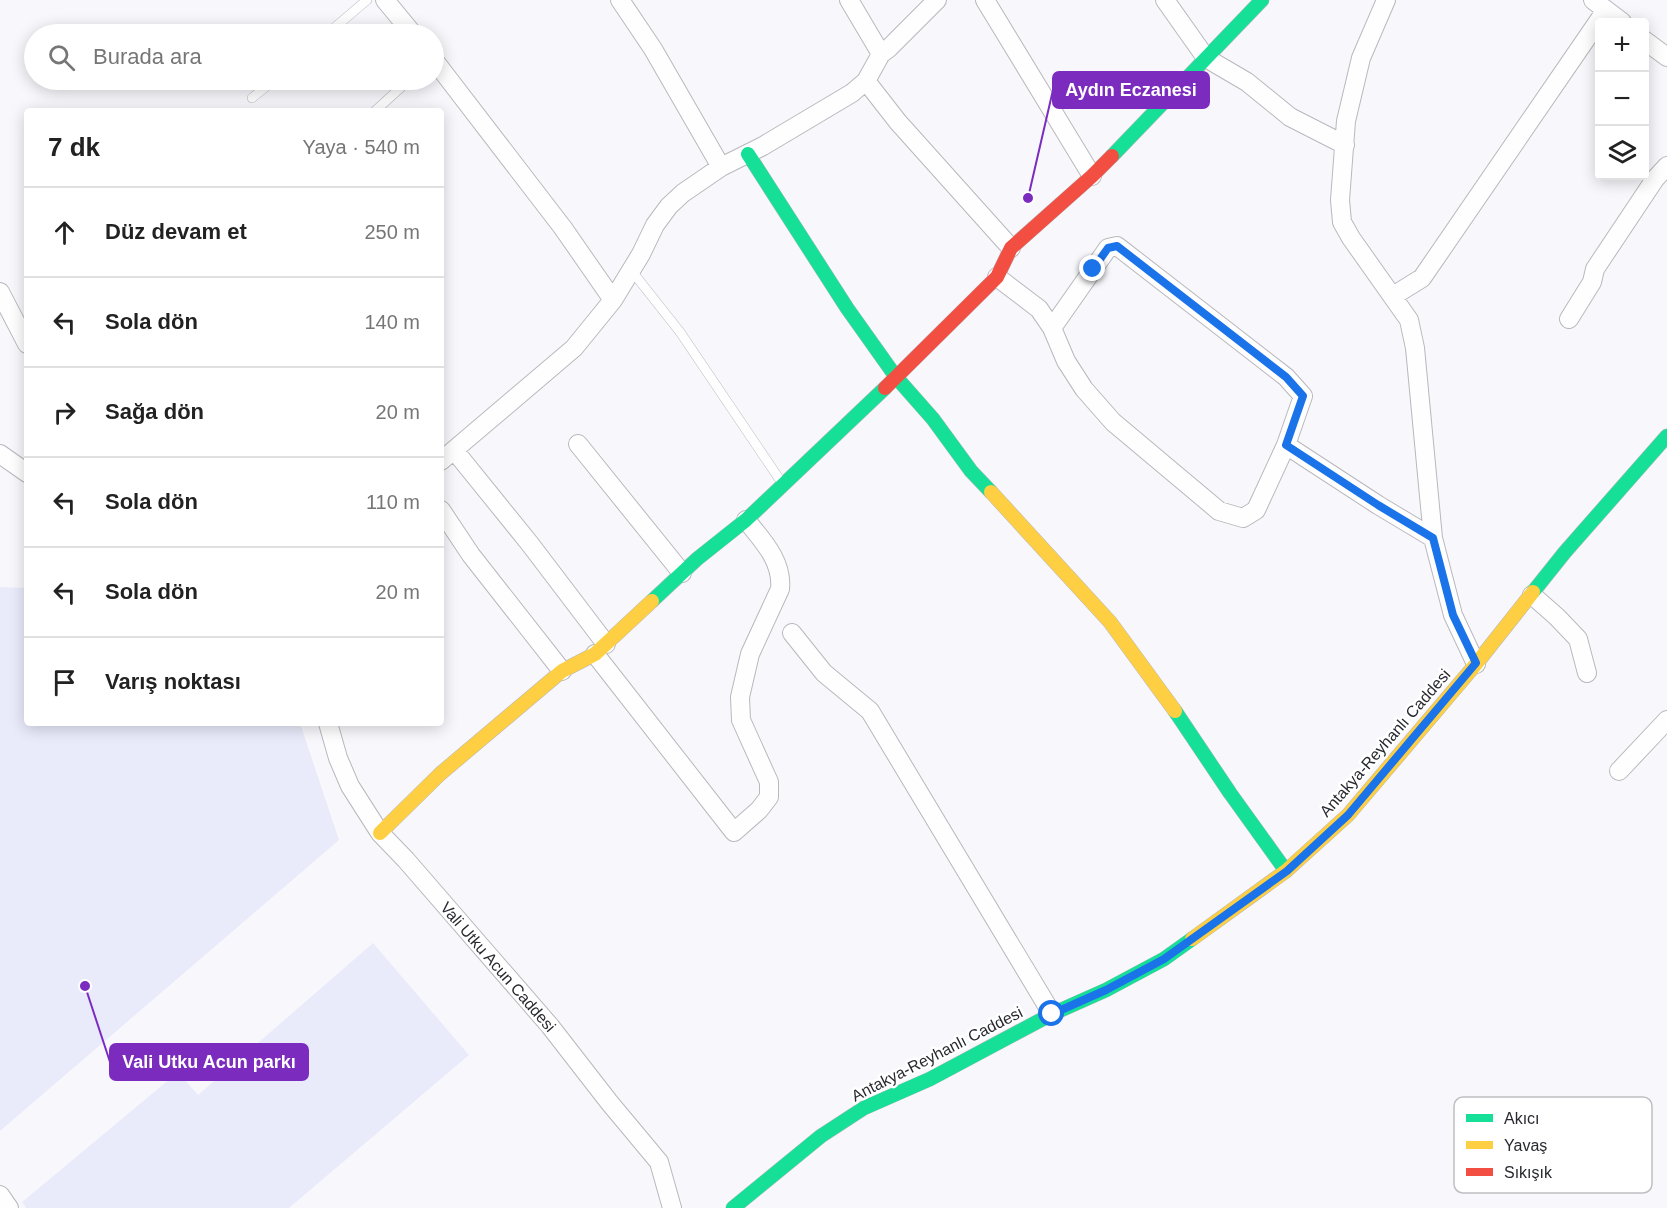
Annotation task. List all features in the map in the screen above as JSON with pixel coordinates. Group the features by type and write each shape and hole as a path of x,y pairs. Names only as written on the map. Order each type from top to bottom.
{"street":[{"path":"385,0 405,24"},
{"path":"620,0 653,49 721,167"},
{"path":"849,0 881,54"},
{"path":"746,520 772,553 781,579 780,589 750,654 740,697 741,720 769,782 769,797 759,810 734,832 601,649 530,544 447,455 574,348 613,300 655,225 669,206 683,193 721,167 811,119 852,93 866,81 881,54 937,0"},
{"path":"985,0 1092,176"},
{"path":"1165,0 1206,58 1247,82 1290,117 1345,146"},
{"path":"380,833 440,774 562,671 601,649 682,573 746,520 997,277 1011,248 1092,176 1262,0"},
{"path":"1386,0 1361,58 1346,122 1340,200 1342,222 1409,320 1415,348 1433,538 1453,615 1476,663"},
{"path":"1393,296 1422,278 1602,4 1618,18"},
{"path":"1649,44 1667,57"},
{"path":"444,73 563,228 613,300"},
{"path":"866,81 898,122 1011,248"},
{"path":"748,153 848,308 897,376 933,419 971,471 1110,622 1163,693 1230,793 1287,871"},
{"path":"1569,319 1592,282 1595,269 1655,179 1667,166"},
{"path":"997,277 1038,309 1052,328 1066,361 1084,389 1113,422 1219,511 1243,518 1256,510 1286,445 1303,396 1286,377 1117,246 1108,248 1052,328"},
{"path":"0,292 24,338"},
{"name":"Antakya-Reyhanlı Caddesi","path":"733,1208 821,1136 864,1108 930,1080 1052,1014 1106,990 1164,959 1287,871 1348,815 1476,663 1565,552 1667,436"},
{"path":"578,444 682,573"},
{"path":"1286,445 1433,538"},
{"path":"0,454 24,471"},
{"path":"444,514 471,555 562,671"},
{"path":"1532,595 1557,616 1578,639 1587,673"},
{"path":"792,633 824,673 870,711 1052,1014"},
{"path":"1619,771 1667,720"},
{"name":"Vali Utku Acun Caddesi","path":"328,726 350,786 380,833 550,1026 609,1102 659,1161 672,1208"},
{"path":"0,1195 9,1208"}],"lane":[{"path":"339,24 367,0"},
{"path":"252,98 262,90"},
{"path":"378,108 398,90"},
{"path":"631,270 680,332 783,484"}],"shaded area":[{"path":"0,587 24,588 24,726 301,726 339,840 0,1131"},
{"path":"373,943 469,1055 289,1208 26,1208 22,1202 178,1072 198,1095"}],"traffic: fast":[{"path":"1112,156 1262,0"},
{"path":"748,154 847,308 896,377 933,419 971,471 991,492"},
{"path":"652,601 697,559 746,520 885,388"},
{"path":"1533,592 1667,436"},
{"path":"1175,711 1286,871"},
{"path":"733,1208 821,1136 864,1108 930,1079 1052,1014 1106,990 1164,959 1192,939"}],"traffic: slow":[{"path":"991,492 1110,622 1175,711"},
{"path":"1192,939 1286,871 1348,815 1476,664 1533,592"},
{"path":"380,833 440,774 562,671 595,654 652,601"}],"traffic: jam":[{"path":"885,388 997,277 1011,248 1112,156"}],"place":[{"name":"Aydın Eczanesi","path":"1028,198"},
{"name":"Vali Utku Acun parkı","path":"85,986"}],"route":[{"path":"1052,1014 1106,990 1164,959 1287,871 1348,815 1476,663 1453,615 1433,538 1286,445 1303,396 1286,377 1117,246 1108,248 1093,269"}]}
